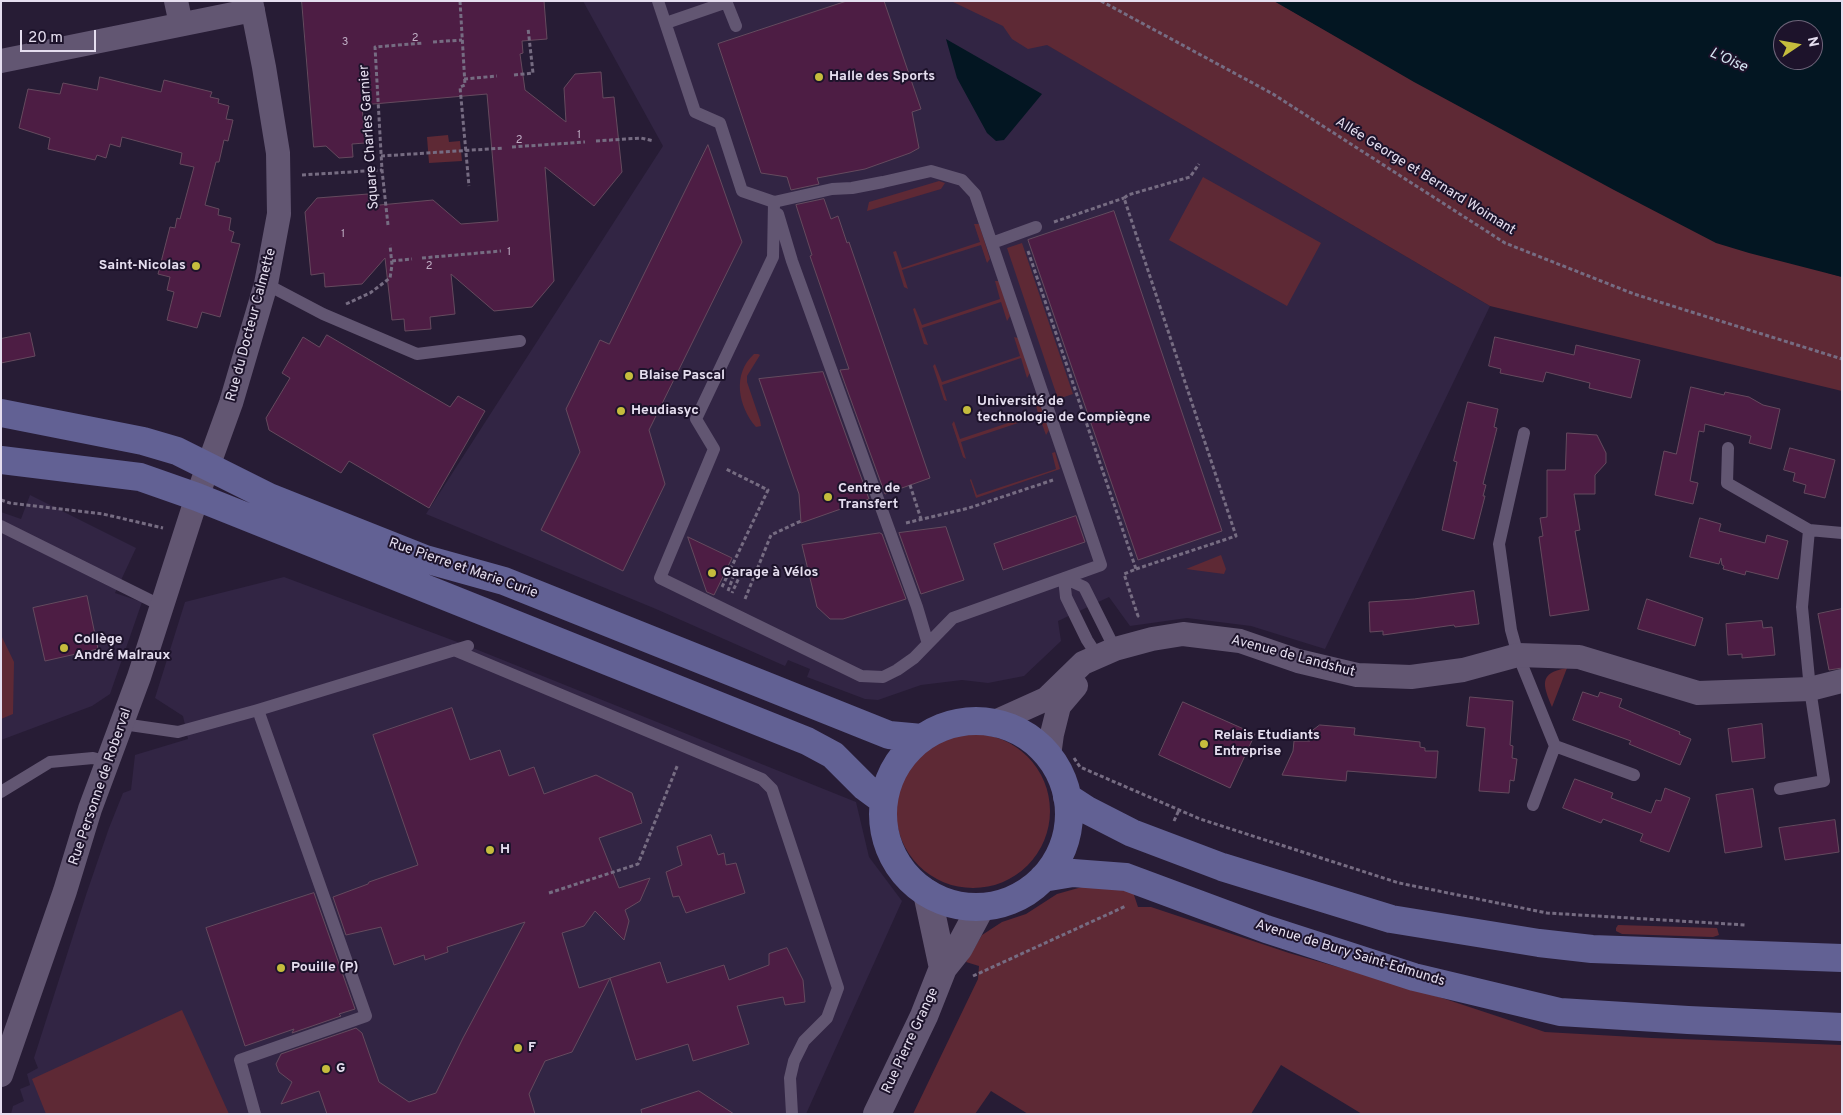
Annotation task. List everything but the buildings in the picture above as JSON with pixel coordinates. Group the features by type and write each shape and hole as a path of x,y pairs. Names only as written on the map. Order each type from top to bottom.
{"main road":[{"name":"Rue Pierre et Marie Curie","path":"1,413 143,441 177,451 269,497 425,559 504,581 889,735 922,738"},
{"name":"Rue Pierre et Marie Curie","path":"1,460 140,477 197,497 807,741 833,755 865,787 884,801"},
{"path":"970,721 995,722 1025,735 1060,754 1061,776 1067,798 1068,827 1060,854 1043,878 1025,893 1004,903 981,907 953,904 927,893 907,876 892,854 884,828 884,801 891,777 904,755 922,738 944,726 970,721"},
{"path":"1067,798 1132,833 1206,861 1391,918 1539,943 1592,949 1842,958"},
{"name":"Avenue de Bury Saint-Edmunds","path":"1043,878 1073,873 1126,877 1266,929 1414,977 1560,1012 1842,1027"}],"street":[{"path":"176,1 181,24"},
{"path":"1,61 181,24 252,6"},
{"name":"Rue du Docteur Calmette","path":"197,497 231,403 266,284 279,214 278,153 252,6"},
{"name":"Rue Personne de Roberval","path":"1,1075 8,1032 107,762 123,724 197,497"},
{"name":"Avenue de Landshut","path":"995,722 1046,699 1083,663 1106,653 1152,639 1183,634 1240,641 1298,661 1357,675 1411,678 1463,670 1518,655 1579,657 1698,693 1810,689 1842,682"},
{"path":"1060,754 1052,734 1059,706 1106,653"},
{"path":"927,893 943,968"},
{"name":"Rue Pierre Grange","path":"877,1114 924,1016 943,968 959,948 981,907"}],"lane":[{"path":"658,1 695,112 720,123 742,191 774,202 832,189 852,188 931,171 962,180 975,194 1101,565 953,618 908,662 883,677 861,676 660,578 714,449 696,419 773,257 774,202"},
{"path":"666,23 726,2 736,26"},
{"path":"774,202 792,261 917,607 928,644"},
{"path":"992,243 1036,227"},
{"path":"266,284 323,314 417,354 520,341"},
{"path":"1524,433 1498,544 1511,630 1518,655 1556,746 1533,805"},
{"path":"1728,448 1727,483 1809,530 1842,533"},
{"path":"1,526 162,606"},
{"path":"1780,789 1824,781 1810,689 1802,607 1809,530"},
{"path":"1064,578 1084,587 1106,653"},
{"path":"1064,578 1066,597 1106,653"},
{"path":"123,724 178,732 258,710 468,646"},
{"path":"454,650 762,779 772,789 838,988 827,1018 804,1041 794,1061 790,1078 793,1103 792,1114"},
{"path":"256,1114 240,1060 366,1016 258,710"},
{"path":"1556,746 1634,775"},
{"path":"1,792 50,762 93,758 107,762"}],"path":[{"path":"460,1 465,85 460,87 470,186"},
{"name":"Allée George et Bernard Woimant","path":"1101,1 1273,94 1505,243 1634,294 1842,359"},
{"path":"514,75 532,74 528,28"},
{"path":"433,42 462,40"},
{"name":"Square Charles Garnier","path":"388,225 382,170 375,47 423,43"},
{"path":"464,79 497,76"},
{"path":"596,141 641,138 654,141"},
{"path":"512,147 585,142"},
{"path":"381,156 504,148"},
{"path":"1036,227 1124,198 1128,195 1190,177 1199,164"},
{"path":"279,176 382,170"},
{"path":"1124,198 1236,536 1124,574 1138,616 1132,618"},
{"path":"1022,232 1136,569"},
{"path":"323,314 370,293 390,278 392,261 390,245"},
{"path":"422,258 501,251"},
{"path":"392,261 412,259"},
{"path":"709,461 768,490 718,595"},
{"path":"888,527 969,508 1070,474"},
{"path":"910,485 921,519"},
{"path":"727,593 736,569 742,570 732,595"},
{"path":"1060,754 1080,767 1200,819 1400,883 1547,914 1750,926"},
{"path":"943,968 971,976 1131,904"}],"shaded area":[{"name":"Université de technologie de Compiègne","path":"583,1 973,1 1490,306 1325,649 1251,626 1187,618 1130,626 1109,597 1058,621 1061,641 1024,676 988,683 962,680 921,685 878,700 865,699 807,677 810,669 788,660 785,666 656,609 426,514 663,146"},
{"path":"951,1 1274,1 1476,115 1828,273 1842,277 1842,391 1490,306 1047,45 1028,49 1012,39 1003,26"},
{"path":"448,135 449,142 460,141 462,161 429,163 427,137"},
{"path":"1203,177 1321,243 1287,306 1169,240"},
{"path":"939,181 945,183 941,189 867,211 869,202"},
{"path":"974,224 979,224 990,259 987,263 981,245 902,270 908,289 904,287 893,252 896,251 902,268 980,242"},
{"path":"1022,243 1073,394 1058,399 1007,248"},
{"path":"995,281 999,281 1010,316 1007,321 1001,302 922,328 928,345 924,344 913,309 915,308 922,325 1000,299"},
{"path":"1014,337 1018,338 1030,373 1027,378 1021,358 942,385 947,401 944,400 933,366 935,364 942,382 1020,356"},
{"path":"754,354 760,355 747,376 747,382 760,420 761,426 756,427 745,410 740,390 742,371"},
{"path":"1033,395 1037,395 1049,430 1046,435 1039,416 961,442 966,459 963,457 952,424 954,421 960,439 1038,413"},
{"path":"1055,452 1060,469 976,498 971,479 977,495 1056,469 1052,453"},
{"name":"Collège André Malraux","path":"30,495 136,548 115,593 142,602 110,694 92,706 1,740 1,512 21,519"},
{"path":"1221,555 1226,569 1224,574 1186,569"},
{"path":"284,577 468,646 856,802 869,857 902,901 806,1114 11,1114 13,1106 24,1101 20,1089 30,1085 27,1074 38,1068 34,1058 109,828 123,793 131,790 135,755 188,739 183,716 155,698 185,602"},
{"path":"1,635 14,662 13,714 1,719"},
{"path":"1567,668 1552,707 1546,692 1545,681 1551,673"},
{"path":"973,734 988,735 1003,740 1028,756 1044,781 1049,796 1049,826 1044,841 1028,866 1003,882 988,887 973,888 958,887 943,882 918,866 902,841 897,826 896,811 897,796 902,781 918,756 943,740 958,735"},
{"path":"1089,885 1133,892 1138,907 1151,907 1289,953 1421,991 1545,1032 1842,1045 1842,1114 1362,1114 1281,1065 1251,1114 1028,1114 991,1091 975,1114 913,1114 978,979 979,966 966,962 982,935 1002,922 1026,914 1057,894"},
{"path":"1618,925 1717,928 1719,935 1713,937 1622,934 1616,931"},
{"path":"182,1010 229,1114 46,1114 32,1079"}],"water":[{"name":"L'Oise","path":"1274,1 1842,1 1842,277 1716,243 1414,82"},
{"path":"946,39 1042,94 1004,140 996,141 987,133 957,78"}],"place":[{"name":"Halle des Sports","path":"819,77"},
{"name":"Saint-Nicolas","path":"196,266"},
{"name":"Blaise Pascal","path":"629,376"},
{"name":"Université de technologie de Compiègne","path":"967,410"},
{"name":"Heudiasyc","path":"621,411"},
{"name":"Centre de Transfert","path":"828,497"},
{"name":"Garage à Vélos","path":"712,573"},
{"name":"Collège André Malraux","path":"64,648"},
{"name":"Relais Etudiants Entreprise","path":"1204,744"},
{"name":"H","path":"490,850"},
{"name":"Pouille (P)","path":"281,968"},
{"name":"F","path":"518,1048"},
{"name":"G","path":"326,1069"}]}
